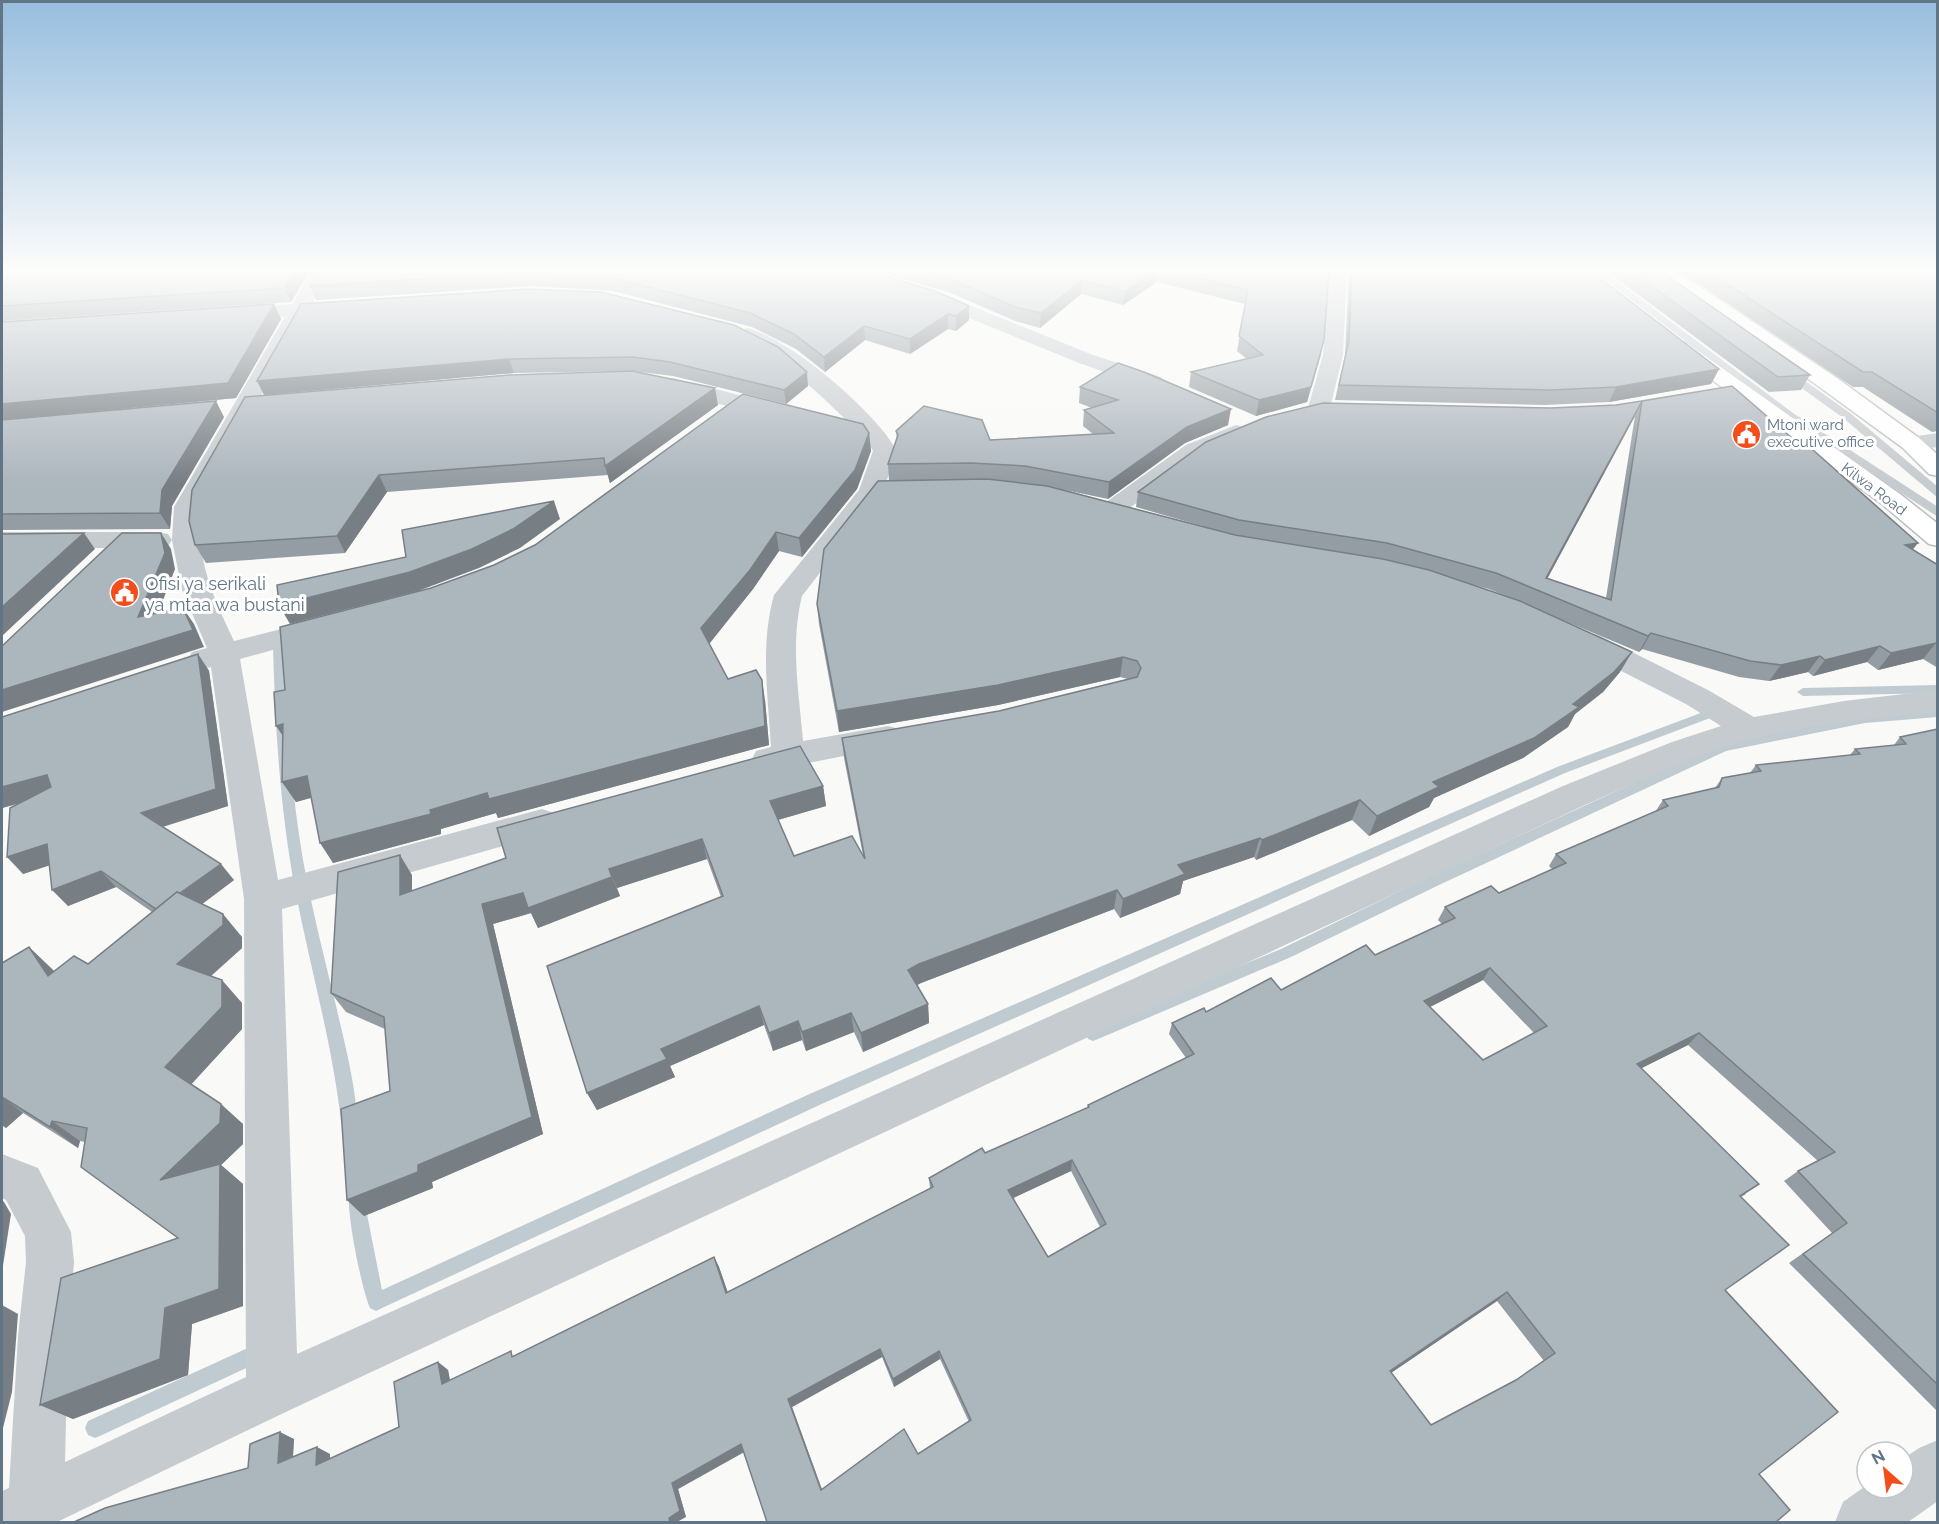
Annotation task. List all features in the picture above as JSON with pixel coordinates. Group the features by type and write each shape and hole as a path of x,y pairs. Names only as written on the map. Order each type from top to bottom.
{"highway":[{"name":"Kilwa Road","path":"1672,341 1736,390 1891,499 1938,538"},
{"path":"1765,341 1911,443 1938,469"}],"street":[{"path":"272,1392 263,900 224,652 196,590 185,539 187,507 281,341"},
{"path":"760,341 788,355 831,391 874,435 885,451 883,491 788,595 782,612 779,633 788,754"},
{"path":"1042,341 1172,390"},
{"path":"1295,416 1330,408 1334,341"},
{"path":"654,382 795,416"},
{"path":"1706,393 1736,390"},
{"path":"711,423 739,403"},
{"path":"1144,520 1100,507 1194,450 1254,425 1223,412"},
{"path":"829,424 874,435"},
{"path":"1911,443 1938,440"},
{"path":"2,540 185,539"},
{"path":"101,562 124,540"},
{"path":"180,667 224,652 349,620"},
{"path":"1568,633 1619,656 1688,692 1750,729"},
{"path":"19,1513 272,1392 1575,795 1665,758 1750,729 1878,706 1938,701"},
{"path":"743,766 788,754 917,732"},
{"path":"263,900 573,813"},
{"path":"2,1176 22,1184 48,1232 50,1262 19,1513"},
{"path":"1863,1522 1938,1467"}],"lane":[{"path":"1691,341 1789,415 1938,513"},
{"path":"1779,368 1846,415 1938,494"}],"building":[{"path":"2,341 252,341 228,383 2,404"},
{"path":"280,341 766,341 778,347 807,372 784,390 670,362 633,357 509,359 257,381"},
{"path":"803,341 844,341 824,357"},
{"path":"1245,341 1324,341 1311,387 1259,400 1191,372 1263,355"},
{"path":"1349,341 1682,341 1719,369 1616,387 1551,390 1339,385"},
{"path":"1728,341 1761,341 1810,375 1778,377"},
{"path":"1815,341 1938,341 1938,413 1872,372 1863,372"},
{"path":"1118,363 1231,409 1187,427 1109,482 1025,466 971,463 888,464 898,435 896,431 924,406 982,420 990,440 1114,433 1084,410 1118,400 1080,387"},
{"path":"632,371 715,388 605,466 604,458 379,475 337,536 195,545 189,521 192,490 245,397 509,375"},
{"path":"1732,386 1792,438 1804,442 1918,543 1905,545 1938,565 1938,644 1891,653 1880,646 1825,660 1820,656 1781,665 1750,661 1651,633 1648,636 1496,573 1387,543 1239,520 1138,492 1206,442 1266,417 1323,403 1551,408 1616,405","holes":["1642,401 1611,600 1546,578"]},
{"path":"743,394 863,424 869,433 855,470 799,538 776,532 750,570 701,628 728,679 756,670 762,680 765,726 489,799 487,793 430,810 431,814 320,843 307,776 282,782 283,724 276,726 274,692 285,690 280,627 431,588 494,565 535,545"},
{"path":"216,401 162,490 160,513 2,514 2,420"},
{"path":"987,479 1047,486 1235,535 1383,559 1429,570 1520,601 1632,652 1614,672 1573,704 1579,707 1534,738 1433,782 1439,787 1377,816 1360,800 1262,840 1260,838 1178,865 1185,874 1123,899 1117,890 919,964 908,970 928,1004 861,1033 851,1013 802,1032 798,1021 769,1033 759,1006 661,1049 667,1059 587,1093 547,966 723,896 702,839 609,869 612,877 528,908 523,893 482,904 532,1117 418,1165 418,1172 347,1200 341,1109 390,1091 384,1017 331,993 338,872 400,855 400,895 506,858 497,828 800,746 823,786 770,801 794,856 852,836 865,859 842,738 999,711 1137,677 1141,668 1137,661 1123,657 998,685 837,711 817,604 824,549 878,481"},
{"path":"554,501 513,529 472,549 410,572 279,605 277,585 406,557 402,530"},
{"path":"84,533 2,607 2,534"},
{"path":"122,533 161,533 165,553 138,617 183,608 193,630 2,690 2,646"},
{"path":"198,654 216,789 141,813 221,864 180,893 177,892 156,909 101,871 52,890 47,844 7,857 10,808 51,787 47,775 2,787 2,717"},
{"path":"1938,729 1938,1385 1803,1254 1847,1223 1798,1171 1835,1152 1699,1033 1637,1064 1759,1184 1740,1196 1789,1245 1725,1290 1838,1412 1759,1474 1790,1510 1776,1522 767,1522 741,1444 672,1483 680,1511 669,1518 670,1522 74,1522 105,1508 248,1468 250,1444 280,1432 278,1463 317,1447 316,1465 399,1427 394,1382 438,1362 442,1384 511,1351 512,1357 714,1257 726,1293 933,1187 929,1178 982,1148 985,1153 1089,1107 1088,1105 1194,1054 1172,1023 1204,1008 1206,1012 1271,978 1281,990 1366,945 1375,955 1455,918 1445,907 1491,886 1499,893 1566,863 1556,854 1668,806 1663,800 1719,787 1722,778 1761,771 1756,765 1860,754 1855,749 1906,744 1900,737","holes":["1490,968 1547,1026 1483,1060 1424,1001","1072,1160 1106,1224 1048,1257 1008,1190","1507,1292 1555,1353 1516,1380 1431,1425 1390,1371","880,1349 893,1379 939,1351 971,1420 918,1454 904,1429 821,1490 788,1399"]},
{"path":"177,892 223,914 223,925 177,964 222,980 222,1007 165,1067 221,1104 220,1123 160,1180 220,1164 219,1289 165,1308 160,1359 40,1405 61,1278 178,1238 81,1167 87,1128 52,1121 50,1127 2,1097 2,963 29,947 48,976 74,956 88,964"}],"waterway":[{"path":"288,642 278,645 282,737 288,798 296,859 335,1033 349,1121"},
{"path":"1803,692 1938,689"},
{"path":"1093,1034 1286,953 1434,881 1723,747 1865,719 1938,713"},
{"path":"356,1195 359,1221 376,1302 820,1097 1561,770 1706,715"},
{"path":"95,1428 250,1356"}],"place":[{"name":"Mtoni ward executive office","path":"1746,434"},
{"name":"Ofisi ya serikali ya mtaa wa bustani","path":"124,593"}]}
